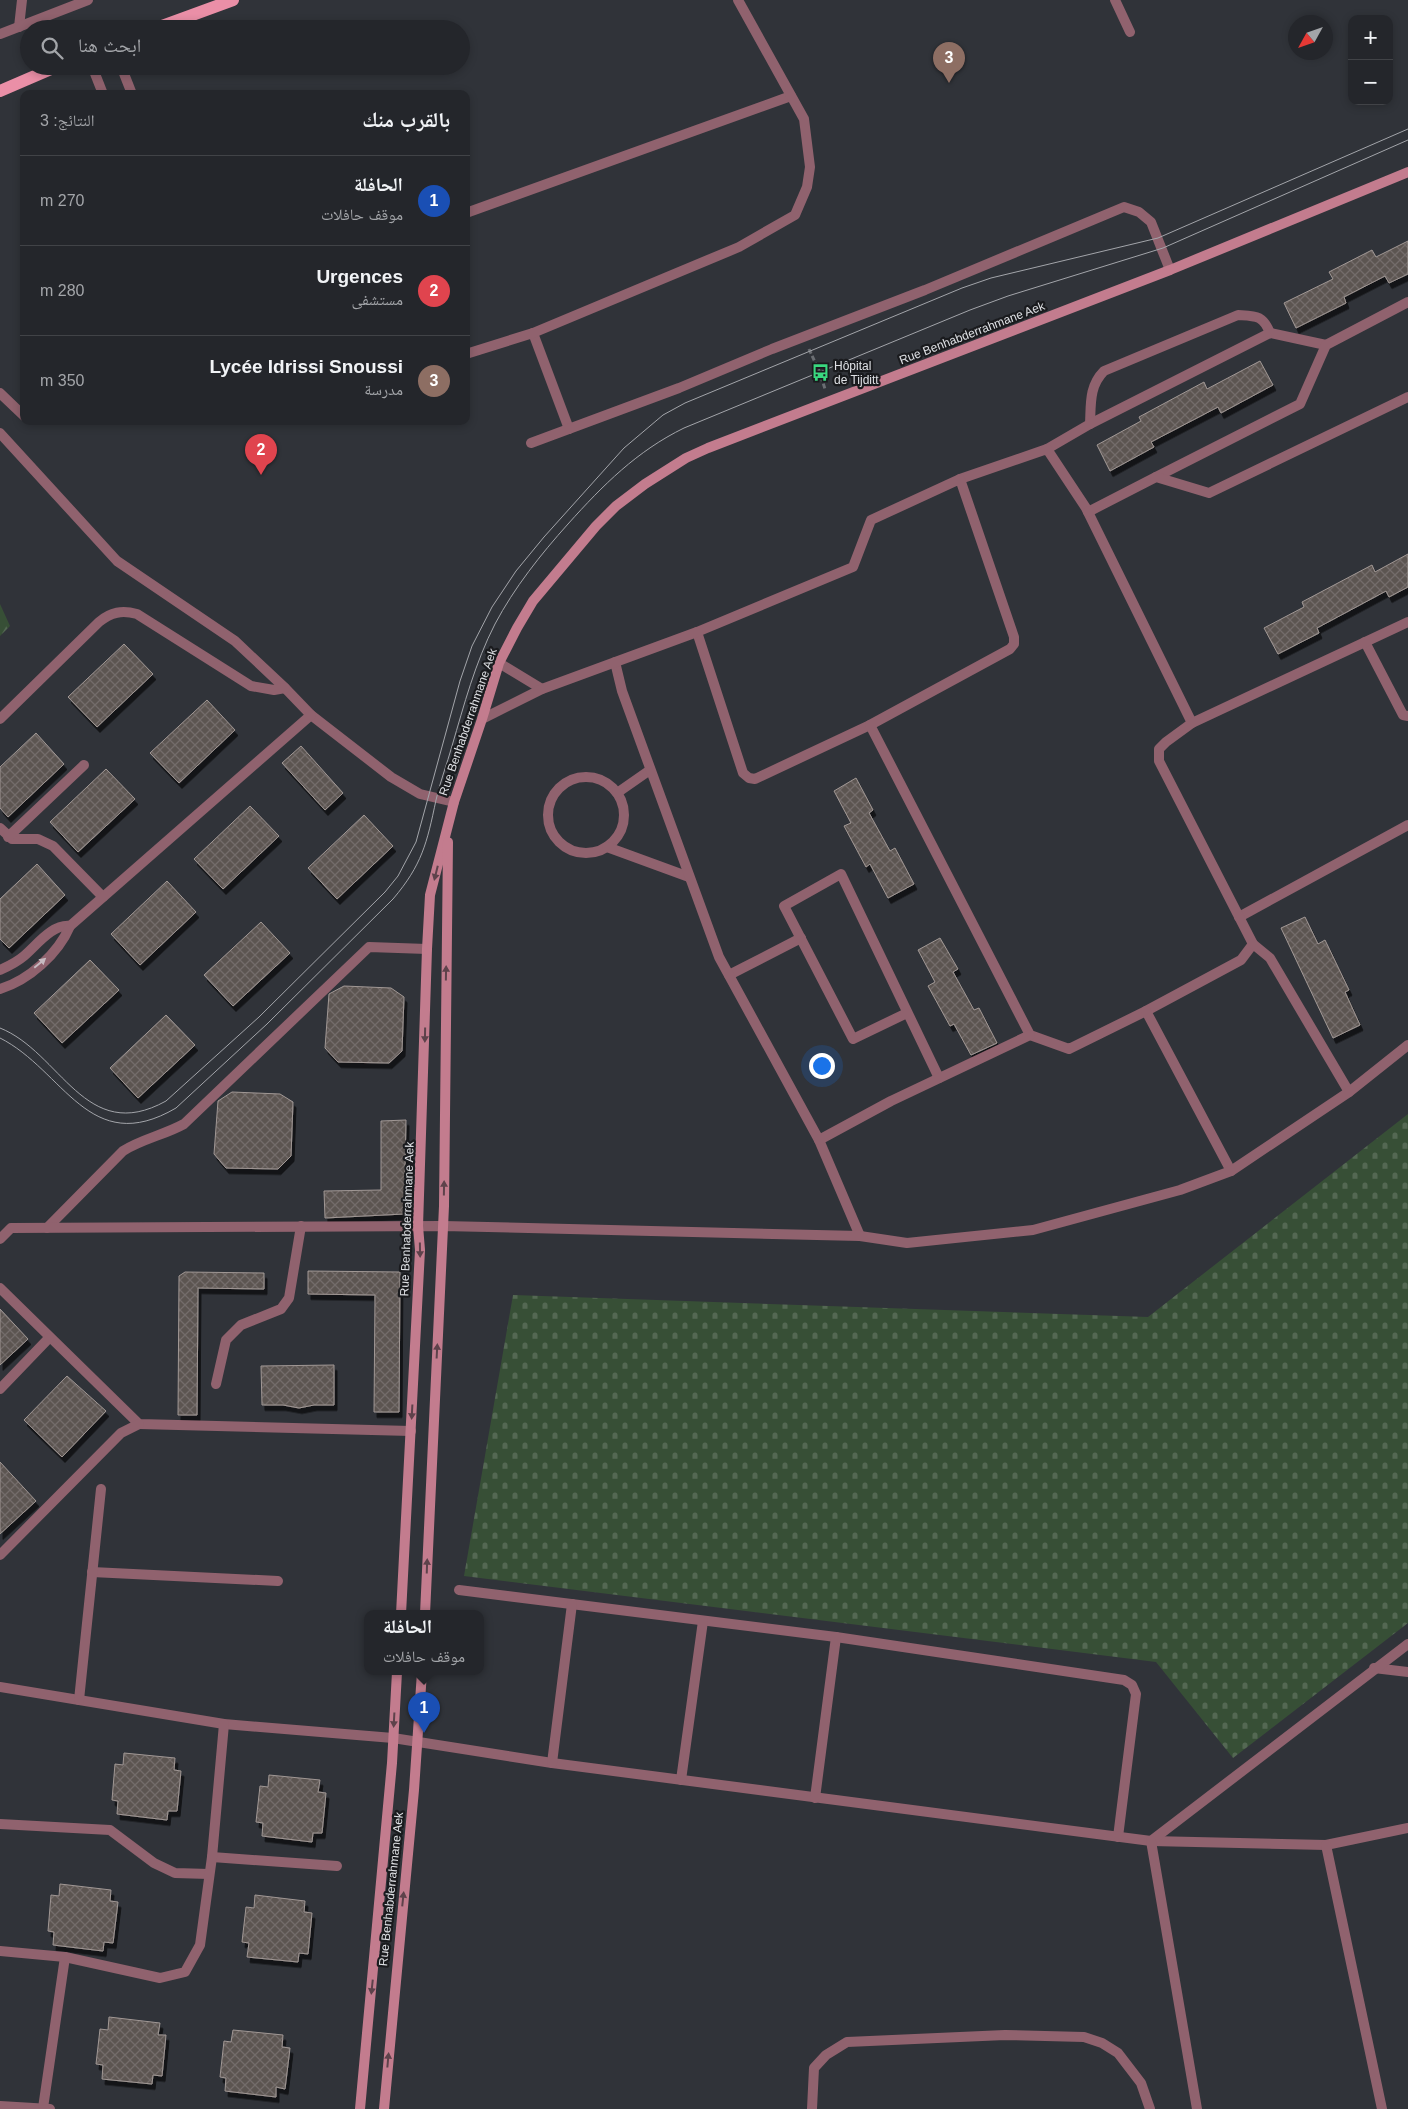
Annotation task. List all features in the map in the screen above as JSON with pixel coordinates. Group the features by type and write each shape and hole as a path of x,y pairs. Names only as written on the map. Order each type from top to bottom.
{"main road":[{"path":"179,20 233,0"},
{"path":"0,91 37,75"},
{"name":"Rue Benhabderrahmane Aek","path":"401,1610 420,1250 418,1226 430,895 454,802 499,663 533,601 596,526 616,506 645,484 686,458 1170,270 1408,172"},
{"name":"Rue Benhabderrahmane Aek","path":"425,1610 443,1226 448,826"},
{"name":"Rue Benhabderrahmane Aek","path":"360,2109 376,1945 397,1675"},
{"name":"Rue Benhabderrahmane Aek","path":"384,2109 422,1675"}],"street":[{"path":"0,34 19,27 22,0"},
{"path":"37,20 88,0"},
{"path":"470,353 533,333 738,247 795,215 807,187 810,168 804,119 738,0"},
{"path":"1115,0 1130,32"},
{"path":"96,75 101,90"},
{"path":"125,75 130,90"},
{"path":"470,212 791,96"},
{"path":"531,443 679,388 925,290 1124,207 1139,212 1151,222 1170,270"},
{"path":"1088,512 1300,404 1326,345 1408,302"},
{"path":"1090,424 1092,390 1097,378 1104,371 1238,315 1258,317 1266,323 1270,333"},
{"path":"533,333 570,429"},
{"path":"482,719 542,689 696,632 853,567 871,520 960,479 1047,449 1090,424 1270,333 1326,345"},
{"path":"0,392 20,412"},
{"path":"1156,476 1209,493 1408,396"},
{"path":"0,433 117,561 235,641 311,715 391,777 420,794 437,800 454,802"},
{"path":"1047,449 1088,512 1192,723"},
{"path":"696,632 743,773 749,778 755,779 870,725 1010,649 1014,644 1014,637 960,479"},
{"path":"0,719 100,622 113,613 121,611 137,614 251,686 268,690 285,688"},
{"path":"1349,1092 1270,958 1253,944 1159,761 1159,749 1192,723 1408,622"},
{"path":"1365,642 1403,715 1408,716"},
{"path":"615,662 622,691 719,956 819,1140 860,1236"},
{"path":"499,663 542,689"},
{"path":"0,989 17,982 55,951 61,944 70,926 311,715"},
{"path":"870,725 1030,1035 1069,1049 1146,1011 1241,960 1253,944"},
{"path":"8,837 84,765"},
{"path":"618,793 650,770"},
{"path":"586,777 598,779 609,784 618,793 623,804 622,828 616,839 607,847 595,852 582,853 569,850 558,842 551,831 548,818 549,805 555,793 563,784 574,779 586,777"},
{"path":"1239,917 1408,825"},
{"path":"0,828 8,837 17,841 38,840 53,846 103,897"},
{"path":"607,847 689,877"},
{"path":"907,1013 853,1039 784,906 841,874 939,1078"},
{"path":"0,970 23,957 56,929 70,926"},
{"path":"729,975 800,938"},
{"path":"47,1228 123,1151 136,1143 171,1131 184,1124 369,947 427,949"},
{"path":"1146,1011 1231,1171"},
{"path":"819,1140 891,1101 1030,1035"},
{"path":"0,1239 11,1228 443,1226 860,1236 906,1243 1032,1230 1180,1190 1231,1171 1349,1092 1408,1045"},
{"path":"216,1384 226,1340 241,1325 281,1308 289,1298 301,1226"},
{"path":"0,1288 139,1424"},
{"path":"0,1389 49,1338"},
{"path":"0,1555 121,1432 139,1424 411,1432"},
{"path":"79,1700 101,1489"},
{"path":"92,1572 278,1581"},
{"path":"459,1590 836,1637 1124,1680 1132,1685 1136,1694 1118,1836"},
{"path":"552,1763 572,1604"},
{"path":"681,1780 704,1621"},
{"path":"815,1798 836,1637"},
{"path":"1151,1841 1374,1668 1408,1644"},
{"path":"1374,1668 1408,1672"},
{"path":"0,1687 224,1724 393,1738 552,1763 1151,1841 1326,1845 1408,1828"},
{"path":"0,1951 65,1957 160,1978 185,1972 200,1945 212,1857 224,1724"},
{"path":"0,1824 110,1830 154,1863 175,1873 209,1874"},
{"path":"1151,1841 1197,2109"},
{"path":"1326,1845 1382,2109"},
{"path":"212,1857 337,1866"},
{"path":"0,2106 47,2109 65,1957"},
{"path":"812,2109 814,2068 826,2055 847,2042 1004,2035 1084,2036 1102,2043 1118,2054 1141,2083 1150,2109"}],"path":[{"path":"803,337 820,373 828,402"}],"green space":[{"path":"0,604 10,626 0,636"},
{"path":"1408,1114 1408,1623 1233,1758 1156,1662 464,1576 513,1295 1148,1317"}],"building":[{"path":"1408,241 1408,274 1389,283 1385,276 1344,297 1346,303 1296,328 1284,303 1333,279 1329,272 1372,250 1376,257"},
{"path":"1260,361 1273,385 1221,413 1218,407 1151,442 1154,447 1110,471 1097,445 1141,421 1139,417 1204,382 1207,389"},
{"path":"1408,554 1408,587 1389,597 1386,591 1317,628 1319,633 1278,654 1264,628 1304,607 1302,602 1372,565 1375,572"},
{"path":"124,644 153,674 97,727 68,697"},
{"path":"207,700 235,730 179,783 150,753"},
{"path":"36,733 64,764 8,817 0,808 0,767"},
{"path":"301,746 343,793 325,810 282,763"},
{"path":"106,769 135,799 78,852 50,822"},
{"path":"856,778 873,810 869,813 890,851 895,848 914,884 888,898 870,864 866,867 844,826 851,823 834,791"},
{"path":"250,806 279,836 223,889 194,859"},
{"path":"364,815 393,846 337,899 308,868"},
{"path":"37,864 65,895 9,948 0,939 0,899"},
{"path":"167,881 196,912 140,965 111,934"},
{"path":"1305,917 1318,944 1325,940 1349,990 1345,992 1360,1025 1333,1038 1281,928"},
{"path":"261,922 290,953 233,1006 204,975"},
{"path":"940,938 958,969 953,972 974,1010 979,1008 997,1043 971,1055 954,1024 950,1026 928,986 935,982 918,950"},
{"path":"90,960 119,990 62,1043 34,1013"},
{"path":"344,986 391,988 404,997 402,1051 389,1063 338,1062 325,1048 329,994"},
{"path":"166,1015 195,1045 138,1098 110,1068"},
{"path":"232,1092 280,1094 293,1102 291,1156 278,1169 226,1168 214,1154 218,1101"},
{"path":"406,1120 404,1214 325,1218 324,1191 381,1190 381,1121"},
{"path":"308,1271 400,1272 399,1412 374,1412 375,1295 308,1294"},
{"path":"185,1272 264,1273 264,1289 198,1288 197,1415 178,1415 179,1276"},
{"path":"0,1309 28,1339 0,1365"},
{"path":"334,1365 334,1405 314,1405 299,1408 283,1405 262,1405 261,1366"},
{"path":"67,1376 106,1411 62,1457 24,1420"},
{"path":"0,1462 36,1501 0,1534"},
{"path":"124,1753 175,1758 174,1770 181,1771 177,1811 168,1811 167,1820 117,1814 118,1801 112,1800 115,1764 123,1765"},
{"path":"269,1775 320,1780 318,1792 326,1793 322,1833 313,1833 312,1842 262,1836 263,1823 256,1822 260,1786 268,1787"},
{"path":"60,1884 111,1890 110,1901 118,1902 113,1943 104,1942 103,1951 53,1945 54,1932 48,1931 51,1895 59,1896"},
{"path":"255,1895 305,1901 304,1912 312,1913 308,1954 299,1953 298,1962 247,1957 249,1943 242,1942 246,1907 254,1908"},
{"path":"109,2017 160,2023 158,2035 166,2035 162,2076 153,2075 152,2084 102,2079 103,2065 96,2064 100,2029 108,2030"},
{"path":"233,2030 283,2035 282,2047 290,2048 285,2089 276,2087 276,2097 225,2091 226,2078 220,2077 224,2041 231,2042"}],"tram line":[{"path":"0,1028 21,1040 94,1104 114,1112 138,1112 166,1101 259,1017 385,892 398,876 416,842 460,681 472,646 492,607 516,571 544,537 624,448 663,415 685,403 962,288 991,278 1158,238 1408,129"},
{"path":"0,1038 22,1052 79,1104 99,1117 121,1123 146,1121 176,1108 267,1024 403,887 422,853 430,829 439,786 476,669 502,611 528,572 568,524 594,496 636,458 684,428 970,310 1008,296 1163,248 1408,140"}],"place":[{"name":"Lycée Idrissi Snoussi","path":"949,83"},
{"name":"Hôpital de Tijditt","path":"820,373"},
{"name":"Urgences","path":"261,475"},
{"name":"الحافلة","path":"424,1733"}]}
